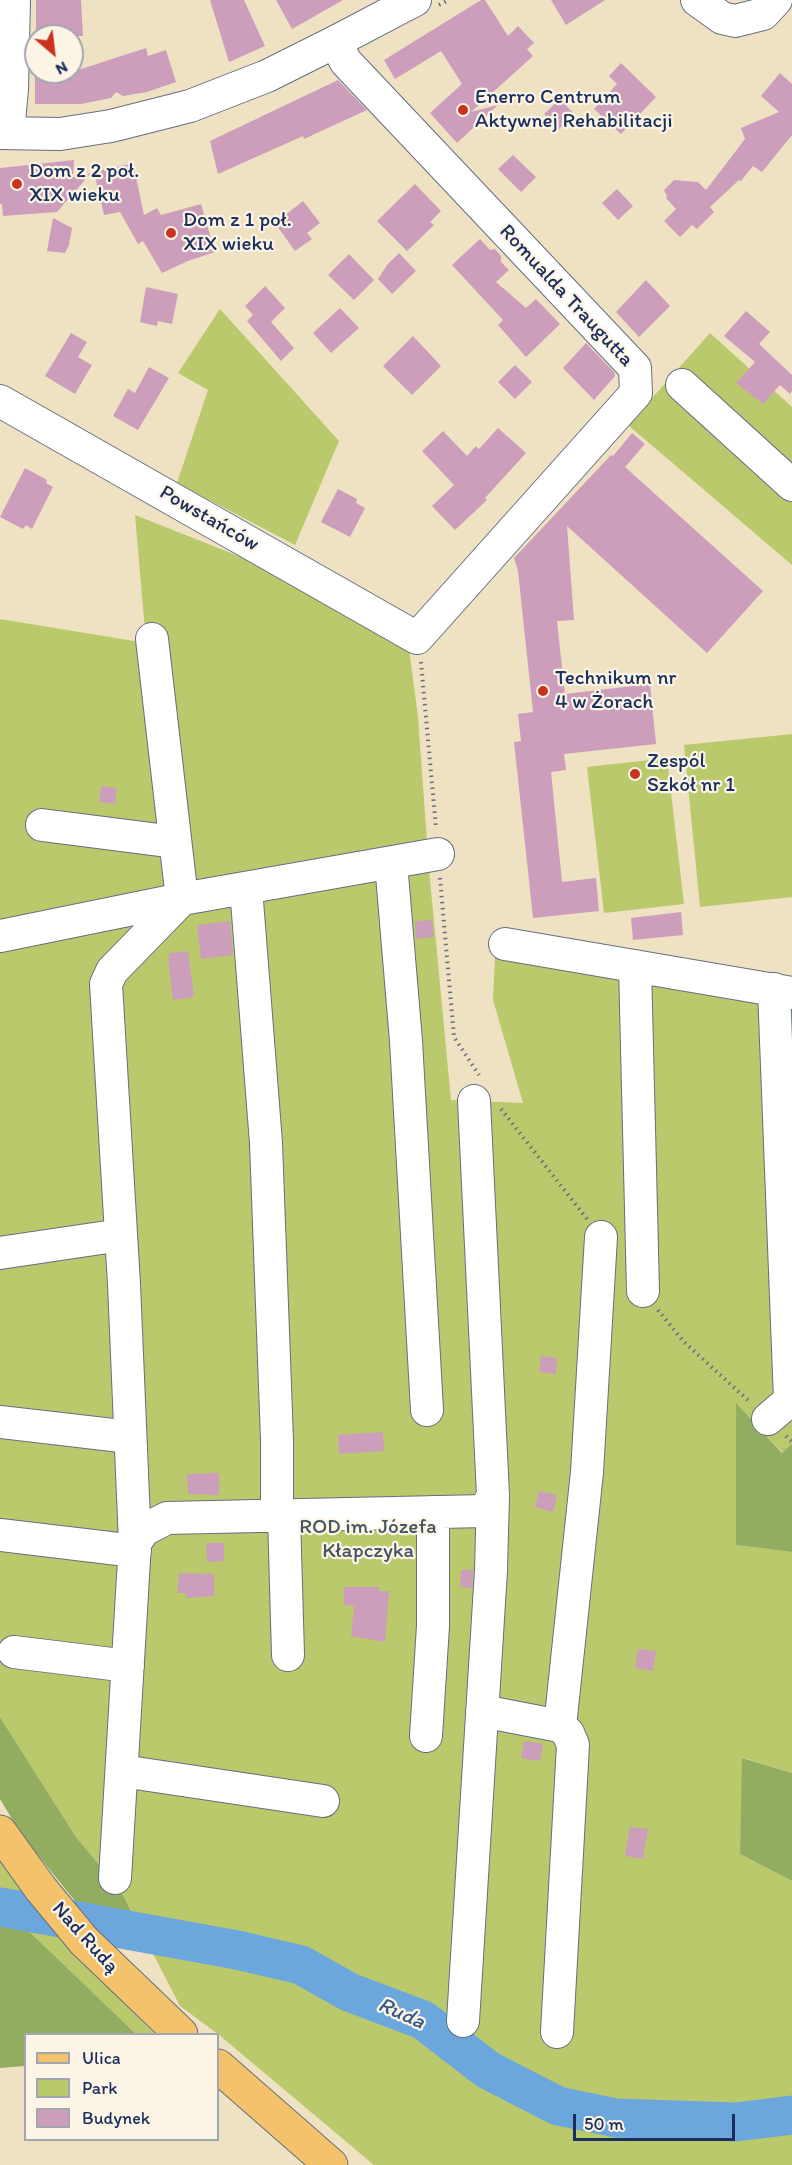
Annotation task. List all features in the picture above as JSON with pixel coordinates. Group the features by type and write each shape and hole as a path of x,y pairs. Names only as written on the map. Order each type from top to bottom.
{"main road":[{"name":"Nad Rudą","path":"0,1832 41,1889 84,1941 180,2033"},
{"path":"219,2067 331,2165"}],"street":[{"path":"0,17 2,0"},
{"path":"14,0 12,89 4,133 60,134 111,126 190,106 267,76 415,0"},
{"path":"697,0 722,18 735,21 763,14 776,0"},
{"name":"Romualda Traugutta","path":"335,42 346,62 635,368 636,393 417,638"},
{"path":"682,385 792,485"},
{"name":"Powstańców","path":"0,401 417,638"},
{"path":"115,1878 135,1547 121,1235 106,984 112,972 182,899 152,639"},
{"path":"42,825 176,842"},
{"path":"0,936 182,899 438,855"},
{"path":"392,863 406,1041 427,1410"},
{"path":"246,888 266,1143 288,1655"},
{"path":"505,944 783,991 790,1400 768,1419"},
{"path":"634,966 644,1291"},
{"path":"463,2021 493,1495 485,1096"},
{"path":"0,1253 121,1235"},
{"path":"560,1726 587,1472 601,1237"},
{"path":"0,1422 130,1437"},
{"path":"135,1547 144,1530 167,1518 485,1511 493,1495"},
{"path":"426,1736 433,1626 433,1512"},
{"path":"0,1535 135,1547"},
{"path":"14,1652 128,1666"},
{"path":"482,1711 560,1726 568,1733 573,1745 557,2032"},
{"path":"122,1771 323,1801"}],"path":[{"path":"417,638 423,683 454,1037 485,1096 509,1121 601,1237"},
{"path":"644,1291 683,1341 792,1442"}],"green space":[{"path":"220,309 339,441 295,545 177,483 208,390 178,373"},
{"path":"710,333 792,407 792,565 628,425"},
{"name":"ROD im. Józefa Kłapczyka","path":"135,515 284,574 408,642 418,717 429,869 451,1100 523,1103 493,1000 496,936 792,988 792,1444 783,1453 736,1404 736,1545 792,1552 792,1773 743,1758 740,1854 792,1881 792,2165 374,2165 219,2033 180,2006 121,1891 76,1837 0,1717 0,619 146,643"},
{"path":"792,734 792,897 700,907 684,745"},
{"path":"667,758 684,904 604,913 587,767"},
{"path":"736,1403 782,1453 792,1444 792,1552 736,1545"},
{"path":"0,1717 76,1837 121,1891 135,1919 79,1906 21,1834 0,1799"},
{"path":"742,1758 792,1773 792,1881 740,1854"},
{"path":"0,1856 18,1884 67,1947 154,2033 135,2033 12,1915 0,1920"},
{"path":"12,1915 135,2033 24,2033 24,2066 0,2068 0,1920"}],"building":[{"path":"36,0 81,0 82,24 36,24"},
{"path":"210,0 244,0 265,46 229,62"},
{"path":"276,0 343,0 292,29"},
{"path":"481,0 485,0 508,36 518,26 534,43 527,49 533,56 471,112 498,105 457,143 430,113 462,84 441,51 395,79 384,60"},
{"path":"551,0 605,0 566,25"},
{"path":"146,48 148,56 166,50 176,82 147,92 123,96 116,92 111,98 81,104 35,104 35,84 84,84 84,68"},
{"path":"621,63 656,97 621,134 594,109 617,84 609,76"},
{"path":"780,73 792,84 792,135 762,172 753,166 741,181 739,180 710,207 714,212 697,229 692,225 680,237 664,221 676,209 666,198 664,190 674,180 698,182 706,190 745,139 741,128 779,112 761,96"},
{"path":"338,80 367,110 218,174 210,141"},
{"path":"560,99 574,114 559,129 544,114"},
{"path":"513,155 536,177 521,192 498,169"},
{"path":"74,160 73,177 91,173 57,212 3,216 2,204 0,204 0,168"},
{"name":"Dom z 1 poł. XIX wieku","path":"133,163 144,215 157,208 161,215 201,204 215,252 162,273 143,241 138,244 120,212 104,215 94,172"},
{"path":"415,184 441,211 430,222 434,225 407,251 377,221"},
{"path":"617,189 633,206 618,220 602,203"},
{"path":"303,201 320,223 307,233 312,239 295,251 275,223"},
{"path":"53,218 72,228 65,253 47,251"},
{"path":"480,239 490,250 495,249 501,256 501,262 509,270 496,282 526,308 536,299 560,324 526,357 498,325 503,320 452,265"},
{"path":"399,253 416,271 392,294 378,279"},
{"path":"349,254 374,280 354,300 328,275"},
{"path":"646,280 670,306 639,337 616,312"},
{"path":"265,286 285,308 271,322 294,348 281,361 247,321 253,315 245,306"},
{"path":"146,287 178,294 172,324 158,321 157,326 140,322"},
{"path":"340,308 359,328 331,353 313,333"},
{"path":"746,311 770,332 759,344 792,375 790,394 780,385 763,404 736,383 755,362 724,336"},
{"path":"71,333 87,342 78,357 92,365 75,394 45,376"},
{"path":"413,336 441,366 412,395 383,366"},
{"path":"586,343 614,372 615,376 594,400 563,368"},
{"path":"515,365 532,382 515,399 498,382"},
{"path":"149,367 169,378 138,430 113,416 128,389 135,393"},
{"path":"498,428 526,453 485,498 487,500 455,530 432,506 454,485 422,451 443,431 467,456 476,446 479,449"},
{"path":"632,433 645,444 625,467 763,591 707,653 567,526 574,620 557,621 565,694 650,684 656,744 564,754 566,770 551,772 562,882 596,878 599,911 533,918 514,742 521,741 518,714 533,712 518,571 514,558 611,455 613,456"},
{"path":"25,468 47,480 46,483 53,487 32,529 26,525 23,529 0,517"},
{"path":"338,489 357,499 356,503 365,508 350,537 321,522"},
{"path":"101,786 117,788 115,804 99,802"},
{"path":"681,912 683,935 633,940 631,918"},
{"path":"432,920 434,937 416,939 415,921"},
{"path":"230,921 233,955 201,959 197,925"},
{"path":"188,951 194,997 173,1000 169,953"},
{"path":"541,1356 557,1358 556,1374 539,1372"},
{"path":"383,1432 384,1451 339,1454 338,1435"},
{"path":"219,1473 219,1495 188,1494 187,1474"},
{"path":"539,1491 557,1495 553,1512 535,1507"},
{"path":"206,1543 224,1543 224,1561 207,1562"},
{"path":"461,1570 473,1570 472,1588 460,1587"},
{"path":"179,1573 214,1574 214,1596 186,1598 186,1593 177,1593"},
{"path":"344,1587 379,1587 379,1591 389,1591 385,1642 351,1636 354,1606 344,1605"},
{"path":"638,1649 656,1651 653,1671 635,1668"},
{"path":"524,1741 543,1744 540,1761 521,1758"},
{"path":"630,1827 648,1829 643,1859 625,1856"}],"waterway":[{"name":"Ruda","path":"0,1907 237,1950 301,1965 349,1992 423,2020 488,2070 558,2106 616,2118 736,2122 792,2115"}],"place":[{"name":"Enerro Centrum Aktywnej Rehabilitacji","path":"463,110"},
{"name":"Dom z 2 poł. XIX wieku","path":"17,184"},
{"name":"Dom z 1 poł. XIX wieku","path":"171,233"},
{"name":"Technikum nr 4 w Żorach","path":"543,691"},
{"name":"Zespól Szkół nr 1","path":"635,774"}]}
